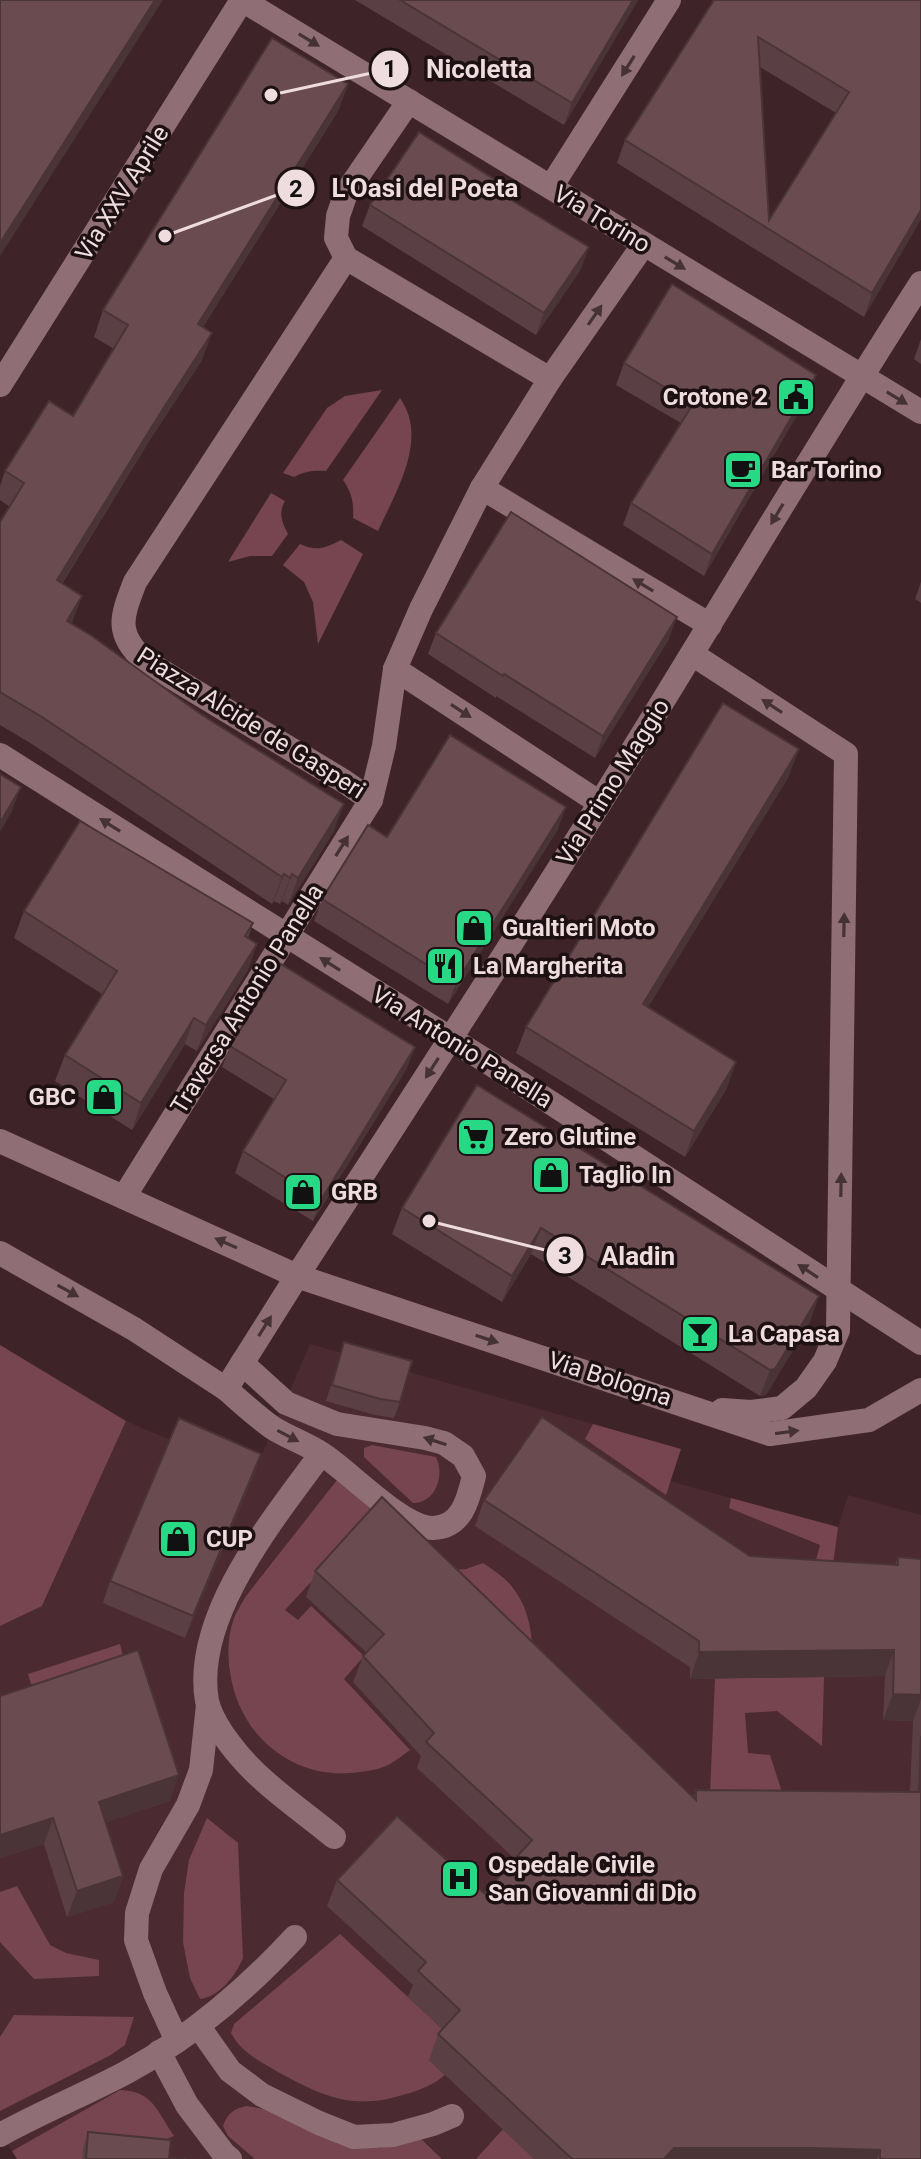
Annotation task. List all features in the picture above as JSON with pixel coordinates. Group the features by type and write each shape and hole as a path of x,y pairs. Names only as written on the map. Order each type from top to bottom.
{"street":[{"name":"Via Torino","path":"242,0 921,412"},
{"name":"Via XXV Aprile","path":"0,385 242,0"},
{"path":"551,187 669,0"},
{"path":"409,101 346,193 338,216 336,238 346,258 550,379"},
{"name":"Piazza Alcide de Gasperi","path":"346,258 135,582 124,610 123,630 131,648 145,661 371,800 384,746 395,669 421,609 482,488 550,379 644,244"},
{"name":"Via Primo Maggio","path":"297,1276 600,803 921,283"},
{"path":"482,488 710,625"},
{"path":"692,654 846,754 838,1330 825,1361 806,1388 782,1408 751,1412 692,1407"},
{"path":"395,669 600,803"},
{"name":"Via Antonio Panella","path":"0,755 451,1039 921,1343"},
{"name":"Traversa Antonio Panella","path":"124,1197 371,800"},
{"name":"Via Bologna","path":"0,1141 297,1276 770,1434 869,1420 921,1390"},
{"path":"0,1253 134,1329 226,1389 273,1428 321,1454 401,1517 429,1529 447,1525 460,1516 469,1499 474,1476 463,1456 444,1443 337,1424 286,1403 242,1363"},
{"path":"226,1389 297,1276"},
{"path":"230,2159 187,2105 155,1993 136,1940 137,1913 151,1869 188,1805 201,1770 208,1705 205,1678 212,1635 224,1601 266,1528 321,1454"},
{"path":"208,1705 227,1741 246,1764 334,1837"},
{"path":"0,2135 130,2071 199,2027 295,1937"},
{"path":"199,2027 230,2071 262,2095 354,2137 393,2135 452,2116"}],"shaded area":[{"path":"382,390 326,471 310,471 294,477 283,473 327,408 345,396"},
{"path":"400,398 408,414 411,448 401,482 378,531 353,518 352,498 343,480"},
{"path":"271,493 285,501 282,518 288,534 272,556 250,556 228,562"},
{"path":"341,540 363,554 318,644 313,602 304,582 283,565 300,544 321,548"},
{"name":"Ospedale Civile San Giovanni di Dio","path":"310,1344 681,1449 670,1481 838,1527 848,1495 921,1515 921,2159 17,2159 0,2133 0,1626 43,1605 126,1421 253,1475"},
{"path":"0,1345 126,1421 42,1606 0,1626"},
{"path":"593,1424 681,1449 666,1495 585,1439"},
{"path":"372,1445 436,1457 439,1479 433,1493 421,1502 413,1503 364,1457 364,1448"},
{"path":"341,1475 454,1570 483,1563 507,1581 519,1597 527,1616 533,1668 373,1515 285,1610 298,1620 311,1606 364,1656 344,1679 410,1750 379,1768 336,1773 314,1770 293,1762 258,1735 236,1695 228,1651 234,1618 246,1596"},
{"path":"731,1498 838,1527 830,1587 809,1586 820,1545 729,1508"},
{"path":"120,1644 128,1676 38,1706 28,1674"},
{"path":"824,1677 822,1746 777,1711 745,1713 748,1753 770,1755 790,1817 709,1817 715,1678"},
{"path":"207,1818 238,1843 243,1958 226,1984 214,1994 200,1999 190,1978 183,1942 184,1893 189,1860"},
{"path":"17,1886 50,1945 66,1953 99,1960 99,1976 34,1979 0,1942 0,1892"},
{"path":"340,1934 450,2036 429,2060 445,2075 436,2082 387,2099 340,2099 278,2072 251,2056 235,2040 231,2033 234,2024"},
{"path":"14,2015 134,2017 125,2045 0,2111 0,2037"},
{"path":"120,2090 147,2098 174,2136 137,2152 82,2159 17,2159 12,2151"},
{"path":"247,2106 264,2109 359,2147 381,2148 417,2135 442,2159 255,2159 228,2136 223,2126 232,2112"},
{"path":"503,2129 535,2159 476,2159"}],"building":[{"path":"0,0 155,0 0,243"},
{"path":"400,0 633,0 572,103"},
{"path":"714,0 921,0 921,210 872,293 625,140","holes":["758,37 849,92 769,220"]},
{"path":"272,38 348,84 198,324 212,333 57,580 82,596 67,621 202,715 344,804 298,878 292,874 290,878 284,874 282,877 0,692 0,522 24,483 5,471 49,401 73,416 128,325 103,310"},
{"path":"419,132 518,194 513,201 589,247 544,313 370,205"},
{"path":"672,284 816,375 712,554 631,503 693,404 624,363"},
{"path":"511,512 677,617 603,736 436,633"},
{"path":"723,703 799,749 643,1004 736,1062 694,1131 526,1027"},
{"path":"450,735 566,807 456,983 322,899 368,825 387,837"},
{"path":"0,774 21,787 0,823"},
{"path":"80,821 253,923 245,936 257,944 206,1025 194,1018 141,1103 65,1055 117,971 24,911"},
{"path":"281,964 415,1047 321,1200 243,1151 286,1080 230,1046"},
{"path":"477,1085 819,1296 775,1369 770,1370 541,1228 512,1276 402,1208"},
{"path":"344,1342 412,1361 400,1402 332,1385"},
{"path":"542,1417 750,1556 898,1565 898,1557 921,1559 921,1695 893,1694 894,1650 699,1652 699,1641 484,1500"},
{"name":"CUP","path":"179,1418 261,1454 193,1616 110,1581"},
{"name":"Ospedale Civile San Giovanni di Dio","path":"382,1497 696,1800 696,1790 919,1792 921,1736 921,2159 880,2159 880,2150 674,2148 664,2159 572,2159 438,2034 460,2010 418,1971 426,1962 337,1880 397,1816 484,1893 532,1840 426,1742 434,1733 363,1656 384,1634 315,1571"},
{"path":"138,1650 179,1775 99,1802 123,1876 77,1891 53,1818 0,1835 0,1696"},
{"path":"88,2132 171,2140 169,2158 186,2159 86,2159"}],"place":[{"name":"Nicoletta","path":"271,95"},
{"name":"L'Oasi del Poeta","path":"165,236"},
{"name":"Crotone 2","path":"796,397"},
{"name":"Bar Torino","path":"743,470"},
{"name":"Gualtieri Moto","path":"474,928"},
{"name":"La Margherita","path":"445,966"},
{"name":"GBC","path":"104,1097"},
{"name":"Zero Glutine","path":"476,1137"},
{"name":"Taglio In","path":"551,1175"},
{"name":"GRB","path":"303,1192"},
{"name":"Aladin","path":"429,1221"},
{"name":"La Capasa","path":"700,1334"},
{"name":"CUP","path":"178,1539"},
{"name":"Ospedale Civile San Giovanni di Dio","path":"460,1879"}]}
